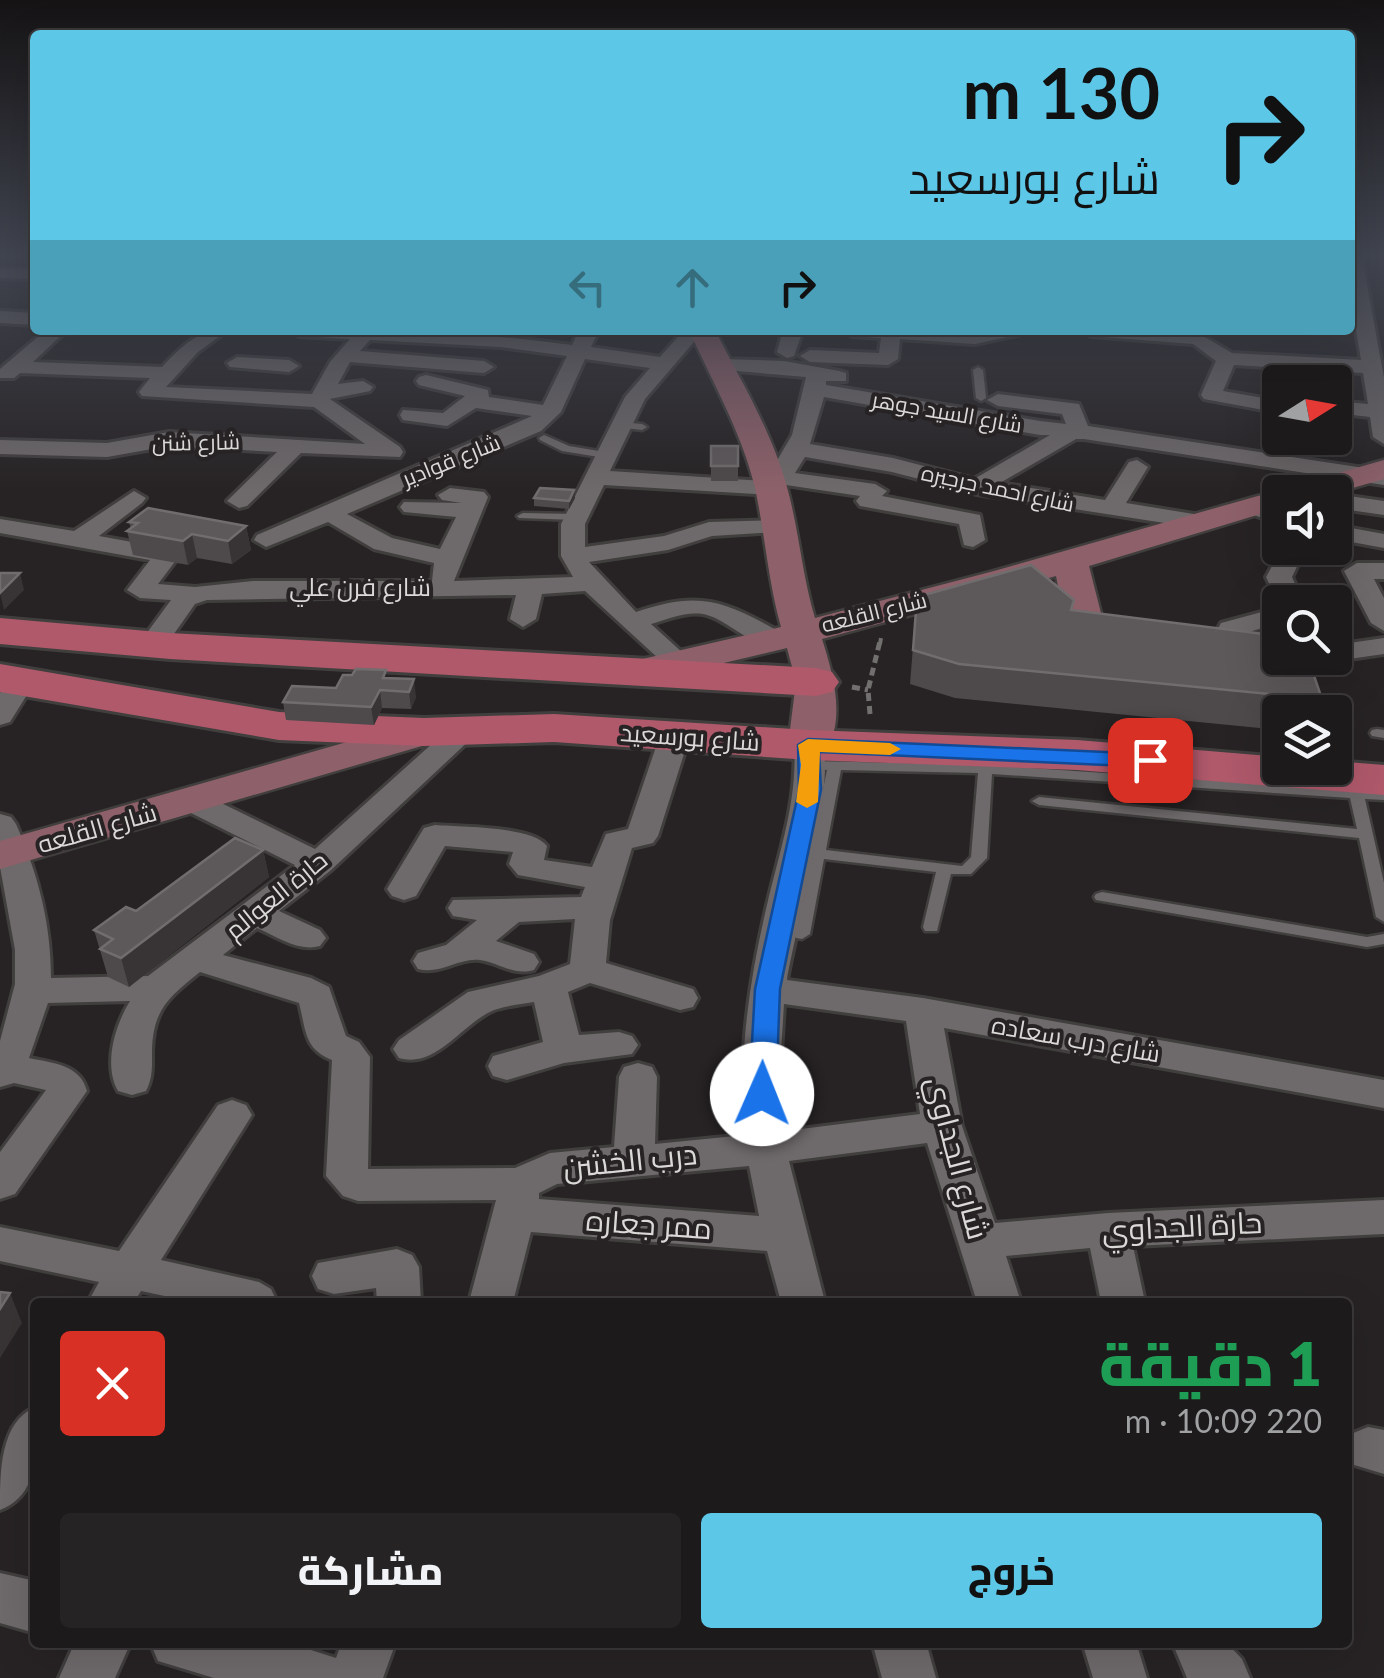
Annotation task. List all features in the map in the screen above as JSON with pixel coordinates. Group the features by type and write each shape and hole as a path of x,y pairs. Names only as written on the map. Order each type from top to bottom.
{"main road":[{"path":"705,335 776,483 785,636 834,719"},
{"path":"1352,475 1377,474"},
{"name":"شارع القلعه","path":"660,668 785,636 1059,607 1070,560 1197,521 1262,510"},
{"path":"1059,607 1070,560"},
{"name":"شارع بورسعيد","path":"0,631 152,645 660,668 834,719 1076,755 1370,759"},
{"name":"شارع بورسعيد","path":"7,692 278,726 444,731 554,728 675,734 834,719 1262,748"},
{"name":"شارع القلعه","path":"4,844 192,801 444,731"}],"street":[{"path":"10,368 50,335"},
{"path":"149,392 211,335"},
{"path":"320,397 363,335"},
{"path":"615,356 624,335"},
{"path":"660,668 634,621 593,583 574,556 572,544 576,518 631,426 635,397 689,335"},
{"path":"787,352 792,335"},
{"path":"776,483 799,449 813,378 810,356 866,360 890,357 891,335"},
{"path":"932,335 954,338 956,345 1010,339"},
{"path":"1155,335 1198,339 1221,354 1276,365"},
{"path":"1221,354 1273,350 1267,335"},
{"path":"504,336 586,341 615,356 661,363"},
{"path":"472,401 550,412 586,341"},
{"path":"1376,344 1384,437"},
{"path":"10,368 181,359 215,346 213,351 237,358 291,364 231,413 164,427 144,442"},
{"path":"1221,354 1210,395 1262,404"},
{"path":"346,356 484,367"},
{"path":"720,365 873,382"},
{"path":"10,368 149,392 218,396 320,397 364,387"},
{"name":"شارع السيد جوهر","path":"813,378 899,403 1076,433 1149,432 1287,475"},
{"path":"411,415 447,420 481,393 426,380"},
{"path":"957,395 979,382 1072,409 1076,433 977,487"},
{"path":"198,384 226,385 218,396"},
{"path":"320,397 422,471"},
{"path":"1352,405 1380,402"},
{"path":"899,403 891,418 895,422 1038,451"},
{"name":"شارع قوادير","path":"266,540 422,471 473,458 550,412"},
{"path":"1217,451 1226,423"},
{"name":"شارع شنن","path":"0,446 107,450 144,442 298,444 392,452"},
{"path":"239,501 298,444"},
{"name":"شارع احمد جرجيره","path":"799,449 893,465 977,487 1197,521"},
{"path":"0,463 85,470"},
{"path":"606,465 776,483 867,503 962,516 971,520 972,540"},
{"path":"867,503 893,465"},
{"path":"1110,510 1136,466"},
{"path":"442,587 446,558 476,496 450,495"},
{"path":"0,526 78,540 134,498"},
{"path":"1352,504 1384,508"},
{"path":"412,507 472,511"},
{"path":"329,511 362,536 415,553 446,558"},
{"path":"574,556 668,542 709,528 777,526"},
{"path":"1352,535 1384,541"},
{"name":"شارع فرن علي","path":"78,540 167,555 140,590 192,594 231,590 531,588 593,583"},
{"path":"231,590 248,561"},
{"path":"1371,571 1380,609"},
{"path":"523,620 531,588"},
{"path":"152,645 192,594"},
{"path":"634,621 699,603 785,636"},
{"path":"1262,620 1231,629 1222,652 1262,655"},
{"path":"1352,650 1384,646"},
{"path":"803,1298 764,1149 762,1066 768,989 807,853 834,719"},
{"name":"حارة العوالم","path":"132,1080 134,1025 156,988 318,864 444,731"},
{"path":"588,970 588,930 618,841 642,836 675,734"},
{"path":"192,801 318,864"},
{"path":"404,889 432,836 526,844 531,846 526,864 530,868 599,893"},
{"path":"0,1183 68,1090 56,1078 2,1070 23,1030 34,944 4,844"},
{"path":"464,908 510,911 599,893"},
{"path":"431,960 454,956 510,911"},
{"path":"255,913 308,938"},
{"path":"470,944 534,974 564,1050"},
{"name":"درب الخشن","path":"196,959 298,987 316,996 329,1044 351,1058 347,1176 350,1181 370,1187 517,1199 550,1168 764,1149 942,1126"},
{"path":"412,1049 481,1001 534,974 588,970 680,998"},
{"path":"30,991 156,988"},
{"name":"شارع درب سعاده","path":"768,989 923,1011 1384,1094"},
{"name":"شارع الجداوي","path":"923,1011 942,1126 998,1298"},
{"path":"507,1066 564,1050 629,1061 634,1160"},
{"path":"119,1288 232,1115"},
{"path":"492,1298 517,1199"},
{"name":"ممر جعاره","path":"517,1199 784,1235"},
{"name":"حارة الجداوي","path":"979,1240 1384,1217"},
{"path":"1108,1230 1122,1298"},
{"path":"0,1244 119,1288 249,1298"},
{"path":"334,1276 397,1266 398,1298"},
{"path":"0,1486 30,1436"},
{"path":"0,1598 30,1606"},
{"path":"86,1678 101,1648"},
{"path":"201,1648 319,1678"},
{"path":"356,1678 367,1648"},
{"path":"1111,1648 1120,1678"},
{"path":"1202,1648 1210,1668 1223,1678"}],"lane":[{"path":"979,382 996,379"},
{"path":"544,438 606,465"},
{"path":"523,516 576,518"},
{"path":"834,719 985,769 1370,759"},
{"path":"1370,759 1384,796"},
{"path":"1370,759 1365,834 1384,917"},
{"path":"802,934 807,853 944,871 966,871 976,866 985,769"},
{"path":"1039,801 1365,834"},
{"path":"931,927 944,871"},
{"path":"1102,897 1367,942 1384,940"}],"path":[{"path":"834,719 881,640 875,634"}],"building":[{"path":"711,446 738,446 738,466 711,466"},
{"path":"540,488 574,490 569,501 534,498"},
{"path":"148,508 246,526 228,541 192,534 183,541 127,531 138,523 129,522"},
{"path":"1031,565 1074,600 1071,610 1262,634 1262,675 1314,675 1321,695 1281,695 959,664 913,650 917,597"},
{"path":"0,573 20,573 0,593"},
{"path":"356,669 386,670 383,678 414,679 409,692 380,690 371,707 283,702 292,686 336,688 343,675 352,675"},
{"path":"235,838 263,850 121,958 100,949 113,939 94,930 126,907 136,911"},
{"path":"0,1292 10,1293 0,1309"}],"slow traffic":[{"path":"807,802 812,765 808,745 890,749"}],"route":[{"path":"762,1094 768,989 810,790 812,765 808,745 1150,760"}]}
